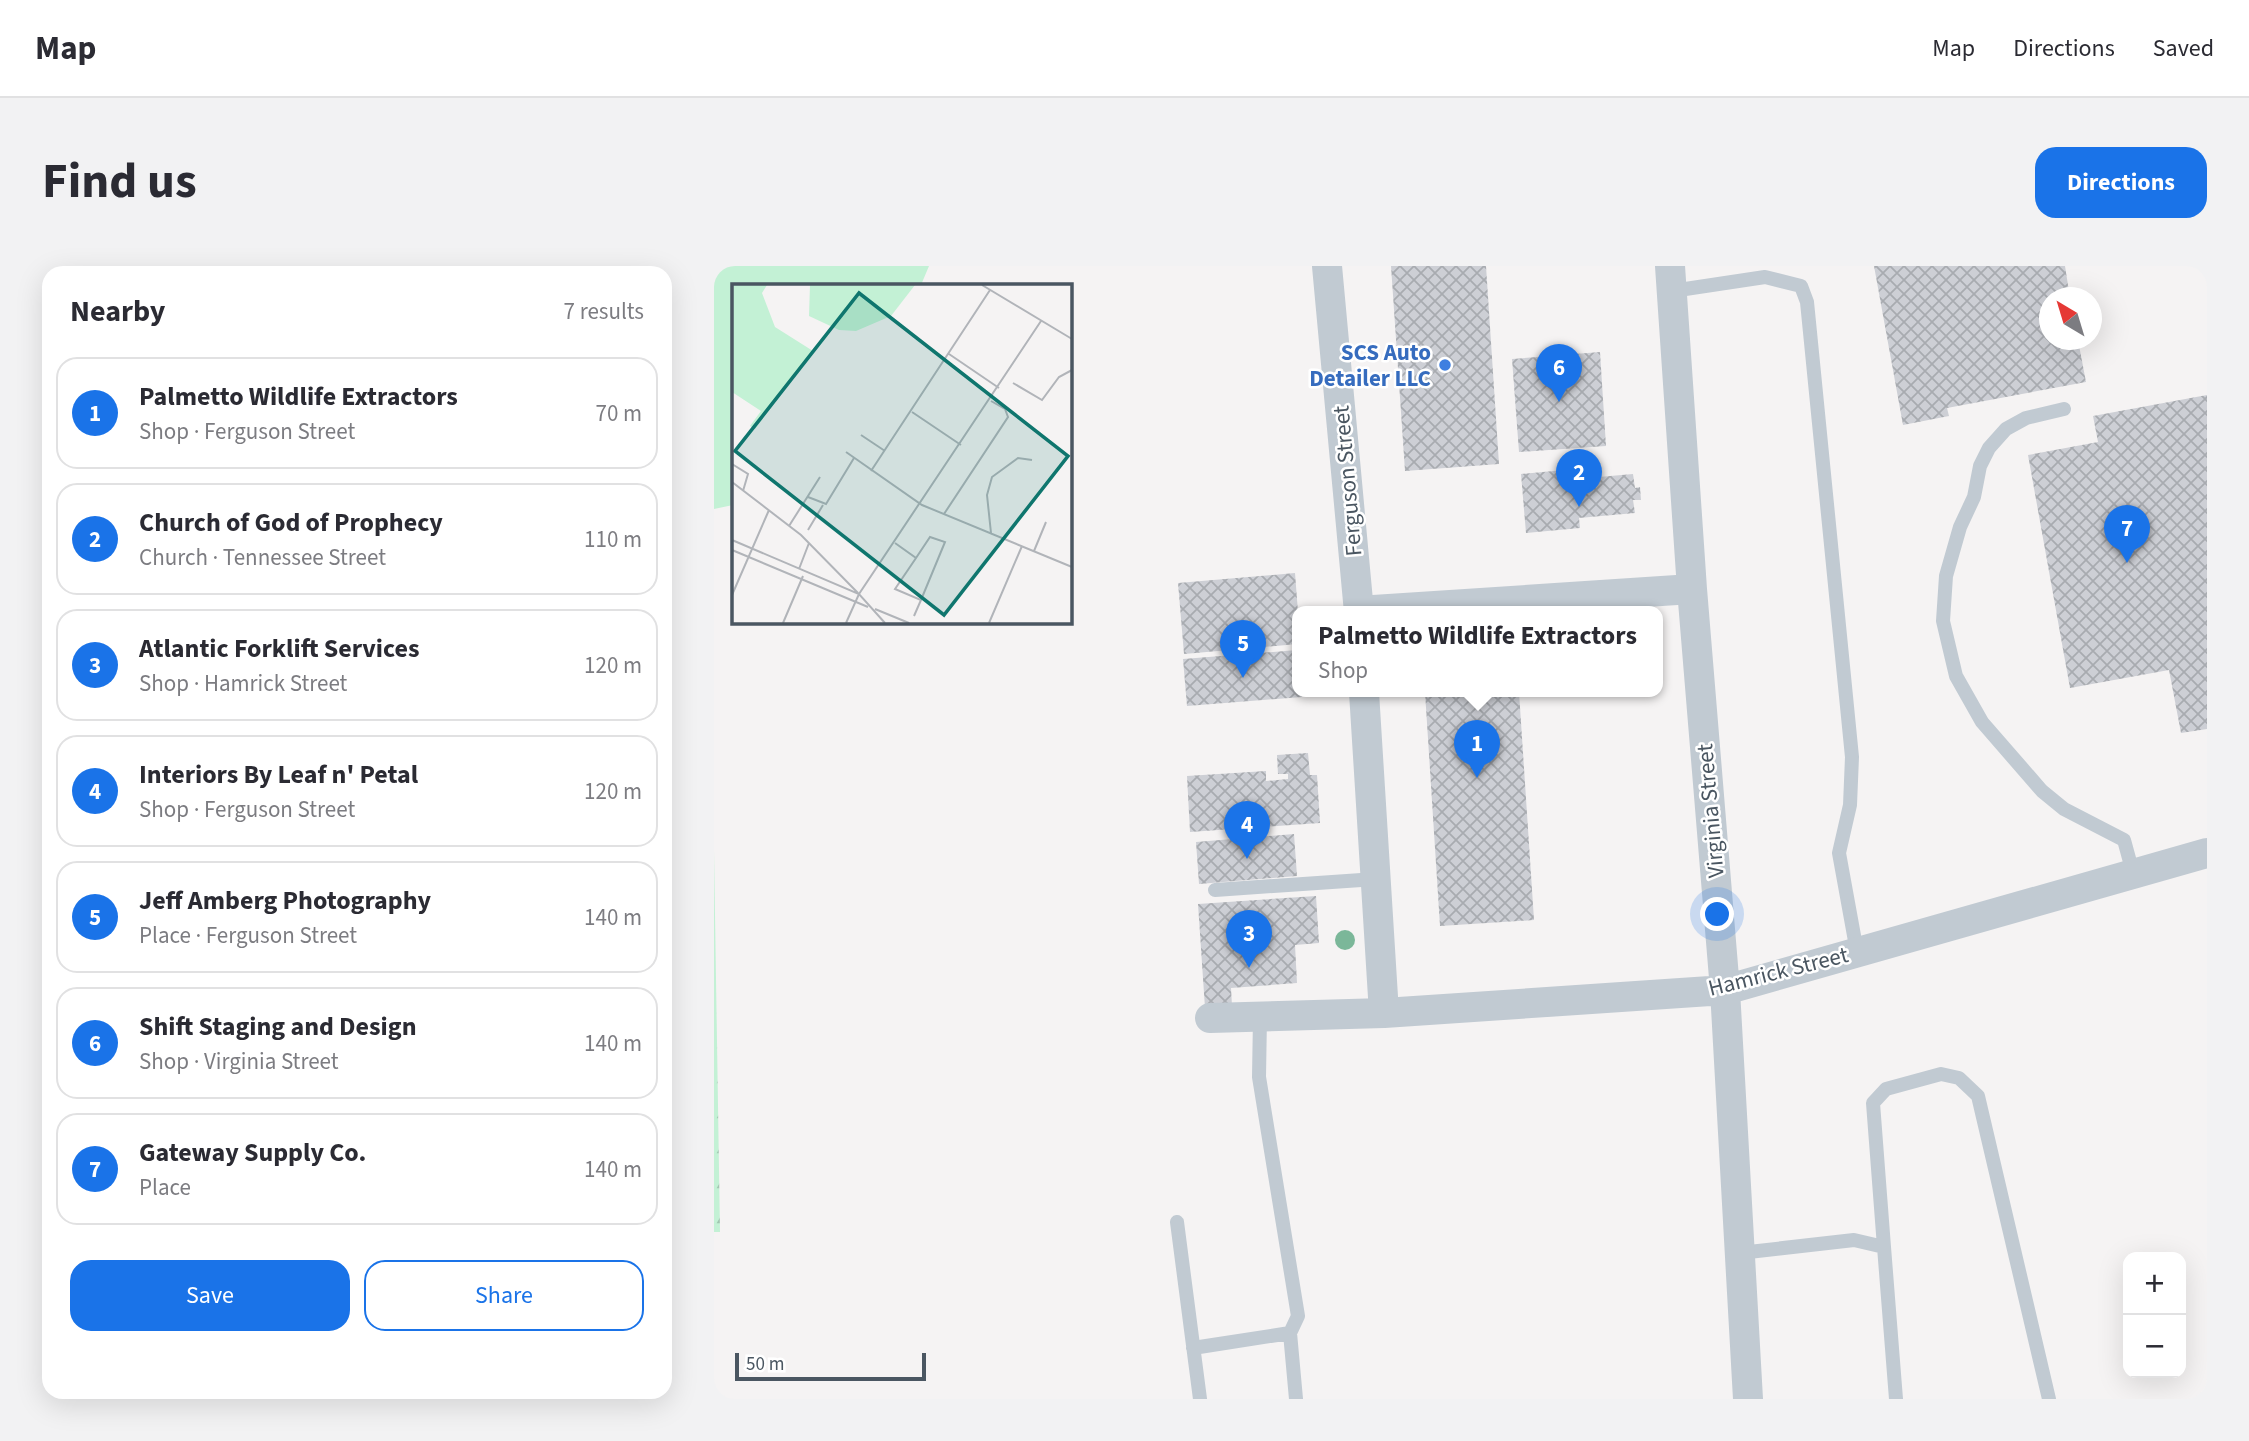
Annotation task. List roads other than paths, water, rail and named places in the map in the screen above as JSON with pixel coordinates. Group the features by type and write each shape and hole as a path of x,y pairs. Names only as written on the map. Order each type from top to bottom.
{"street":[{"name":"Ferguson Street","path":"1327,266 1359,606"},
{"name":"Virginia Street","path":"1671,278 1692,589 1725,990 1748,1399"},
{"path":"1435,606 1692,589"},
{"path":"1364,697 1384,1013"},
{"name":"Hamrick Street","path":"1210,1018 1384,1013 1725,990 2207,853"}],"lane":[{"path":"1671,278 1765,277 1801,286 1807,302 1852,757 1850,805 1839,853 1857,952"},
{"path":"2064,409 2026,418 2006,429 1989,449 1980,466 1974,497 1960,527 1946,576 1943,621 1956,676 1982,722 2049,797 2064,809 2124,841 2133,873"},
{"path":"1215,890 1376,880"},
{"path":"1260,1017 1259,1077 1298,1316 1290,1333 1296,1399"},
{"path":"1896,1399 1873,1103 1886,1089 1941,1074 1959,1077 1978,1096 2049,1399"},
{"path":"1177,1222 1200,1399"},
{"path":"1740,1253 1854,1240 1884,1248"},
{"path":"1193,1348 1290,1333"}],"place":[{"name":"SCS Auto Detailer LLC","path":"1445,365"},
{"name":"Shift Staging and Design","path":"1559,402"},
{"name":"Church of God of Prophecy","path":"1579,507"},
{"name":"Gateway Supply Co.","path":"2127,563"},
{"name":"Jeff Amberg Photography","path":"1243,678"},
{"name":"Palmetto Wildlife Extractors","path":"1477,778"},
{"name":"Interiors By Leaf n' Petal","path":"1247,859"},
{"name":"Atlantic Forklift Services","path":"1249,968"}]}
